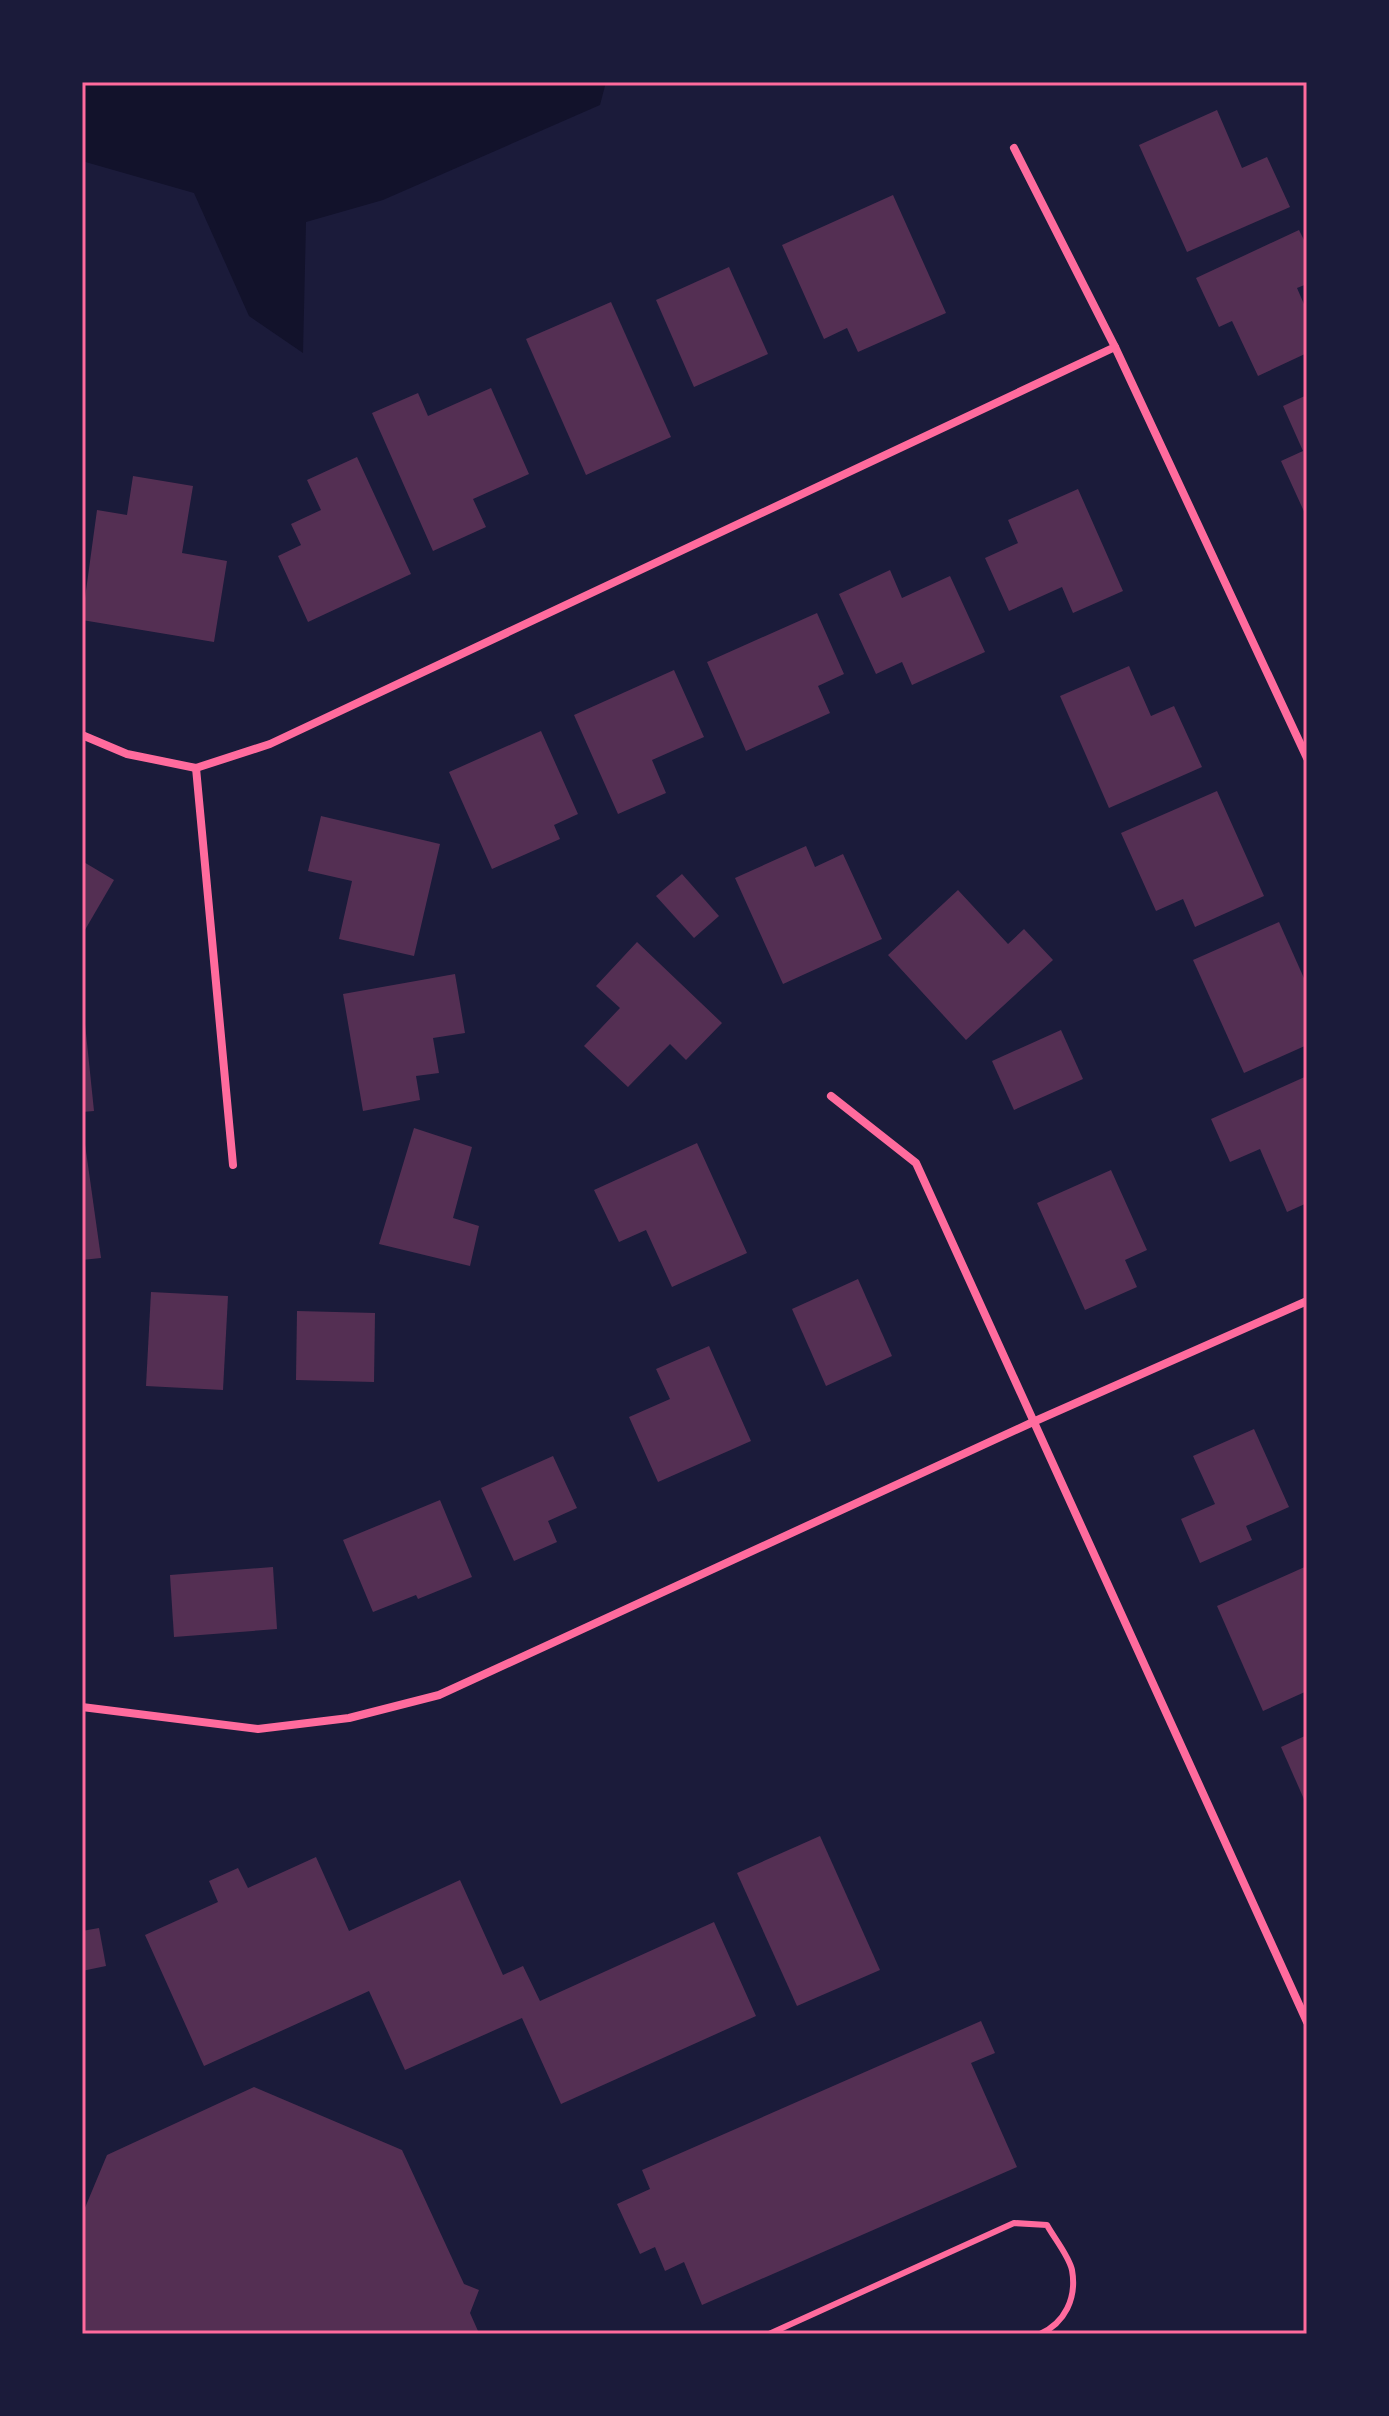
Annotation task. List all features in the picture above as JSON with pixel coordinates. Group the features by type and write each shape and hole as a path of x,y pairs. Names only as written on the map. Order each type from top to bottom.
{"street":[{"path":"1014,148 1115,347 1307,758"},
{"path":"82,735 127,754 196,768 270,744 1115,347"},
{"path":"196,768 233,1165"},
{"path":"831,1096 916,1163 1307,2022"},
{"path":"82,1707 258,1729 349,1718 439,1695 1033,1422 1307,1301"}],"lane":[{"path":"769,2334 1014,2223 1047,2225 1072,2269 1070,2307 1052,2328 1040,2334"}],"shaded area":[{"path":"82,82 606,82 600,105 383,200 306,222 303,353 249,316 194,193 82,161"}],"building":[{"path":"1217,110 1242,168 1267,157 1290,207 1187,252 1139,145"},
{"path":"893,195 946,313 858,352 847,328 824,339 782,245"},
{"path":"1299,230 1307,246 1307,284 1297,288 1307,311 1307,353 1258,376 1232,321 1219,327 1196,278"},
{"path":"729,267 768,354 694,387 656,300"},
{"path":"611,302 671,437 586,475 526,339"},
{"path":"491,388 529,474 473,499 486,527 433,551 372,413 418,393 428,416"},
{"path":"1307,395 1307,518 1281,461 1303,451 1283,406"},
{"path":"357,457 411,574 308,622 278,556 301,545 291,524 321,510 307,480"},
{"path":"133,476 193,486 182,553 227,561 214,642 82,620 97,510 127,515"},
{"path":"1078,489 1123,591 1073,613 1062,587 1009,611 985,558 1018,543 1008,520"},
{"path":"890,570 902,598 950,576 985,652 912,685 902,662 876,674 839,594"},
{"path":"817,613 844,674 818,686 830,713 746,751 707,662"},
{"path":"1129,666 1151,716 1174,706 1202,767 1109,808 1060,696"},
{"path":"674,670 704,737 652,760 666,793 618,814 574,715"},
{"path":"541,731 578,814 554,825 560,839 492,869 449,772"},
{"path":"1217,791 1264,896 1195,927 1183,899 1156,911 1121,833"},
{"path":"321,816 440,844 414,956 339,939 352,881 308,871"},
{"path":"806,846 815,867 843,854 882,939 783,984 735,878"},
{"path":"82,861 114,880 82,935"},
{"path":"682,874 719,916 694,938 656,896"},
{"path":"958,890 1008,944 1024,929 1053,960 966,1040 888,955"},
{"path":"1279,922 1307,985 1307,1045 1244,1073 1193,960"},
{"path":"637,942 722,1023 686,1060 670,1044 628,1087 584,1046 620,1008 596,986"},
{"path":"455,974 465,1033 433,1038 439,1073 416,1076 420,1100 363,1111 343,994"},
{"path":"82,1015 94,1111 82,1112"},
{"path":"1061,1030 1083,1079 1014,1110 992,1061"},
{"path":"1307,1076 1307,1203 1287,1212 1260,1149 1230,1162 1211,1119"},
{"path":"414,1128 472,1147 453,1218 479,1226 470,1266 379,1244"},
{"path":"697,1143 747,1253 672,1287 646,1230 619,1242 594,1190"},
{"path":"82,1144 85,1144 101,1258 82,1260"},
{"path":"1111,1170 1147,1250 1125,1260 1137,1287 1085,1310 1037,1203"},
{"path":"858,1279 892,1356 826,1386 792,1309"},
{"path":"151,1292 228,1296 223,1390 146,1386"},
{"path":"297,1311 375,1313 374,1382 296,1380"},
{"path":"709,1346 751,1441 658,1482 629,1417 670,1399 656,1369"},
{"path":"1254,1429 1289,1507 1246,1526 1252,1540 1200,1563 1181,1519 1215,1504 1193,1456"},
{"path":"553,1456 577,1508 548,1521 557,1542 514,1561 481,1488"},
{"path":"440,1500 472,1577 418,1599 416,1595 373,1612 343,1540"},
{"path":"1307,1566 1307,1691 1263,1711 1217,1606"},
{"path":"273,1567 277,1629 174,1637 170,1575"},
{"path":"1307,1735 1307,1806 1281,1747"},
{"path":"820,1836 880,1970 797,2006 737,1873"},
{"path":"316,1857 349,1931 460,1880 503,1975 523,1966 540,2001 714,1922 756,2016 561,2104 522,2018 405,2070 369,1991 204,2066 145,1935 218,1902 209,1881 238,1868 248,1888"},
{"path":"99,1928 106,1966 82,1971 82,1931"},
{"path":"981,2021 995,2053 971,2063 1017,2167 702,2305 684,2262 665,2271 655,2247 640,2254 617,2204 650,2189 642,2170"},
{"path":"254,2087 402,2150 464,2284 479,2290 470,2313 478,2331 484,2334 82,2334 82,2215 107,2155"}]}
